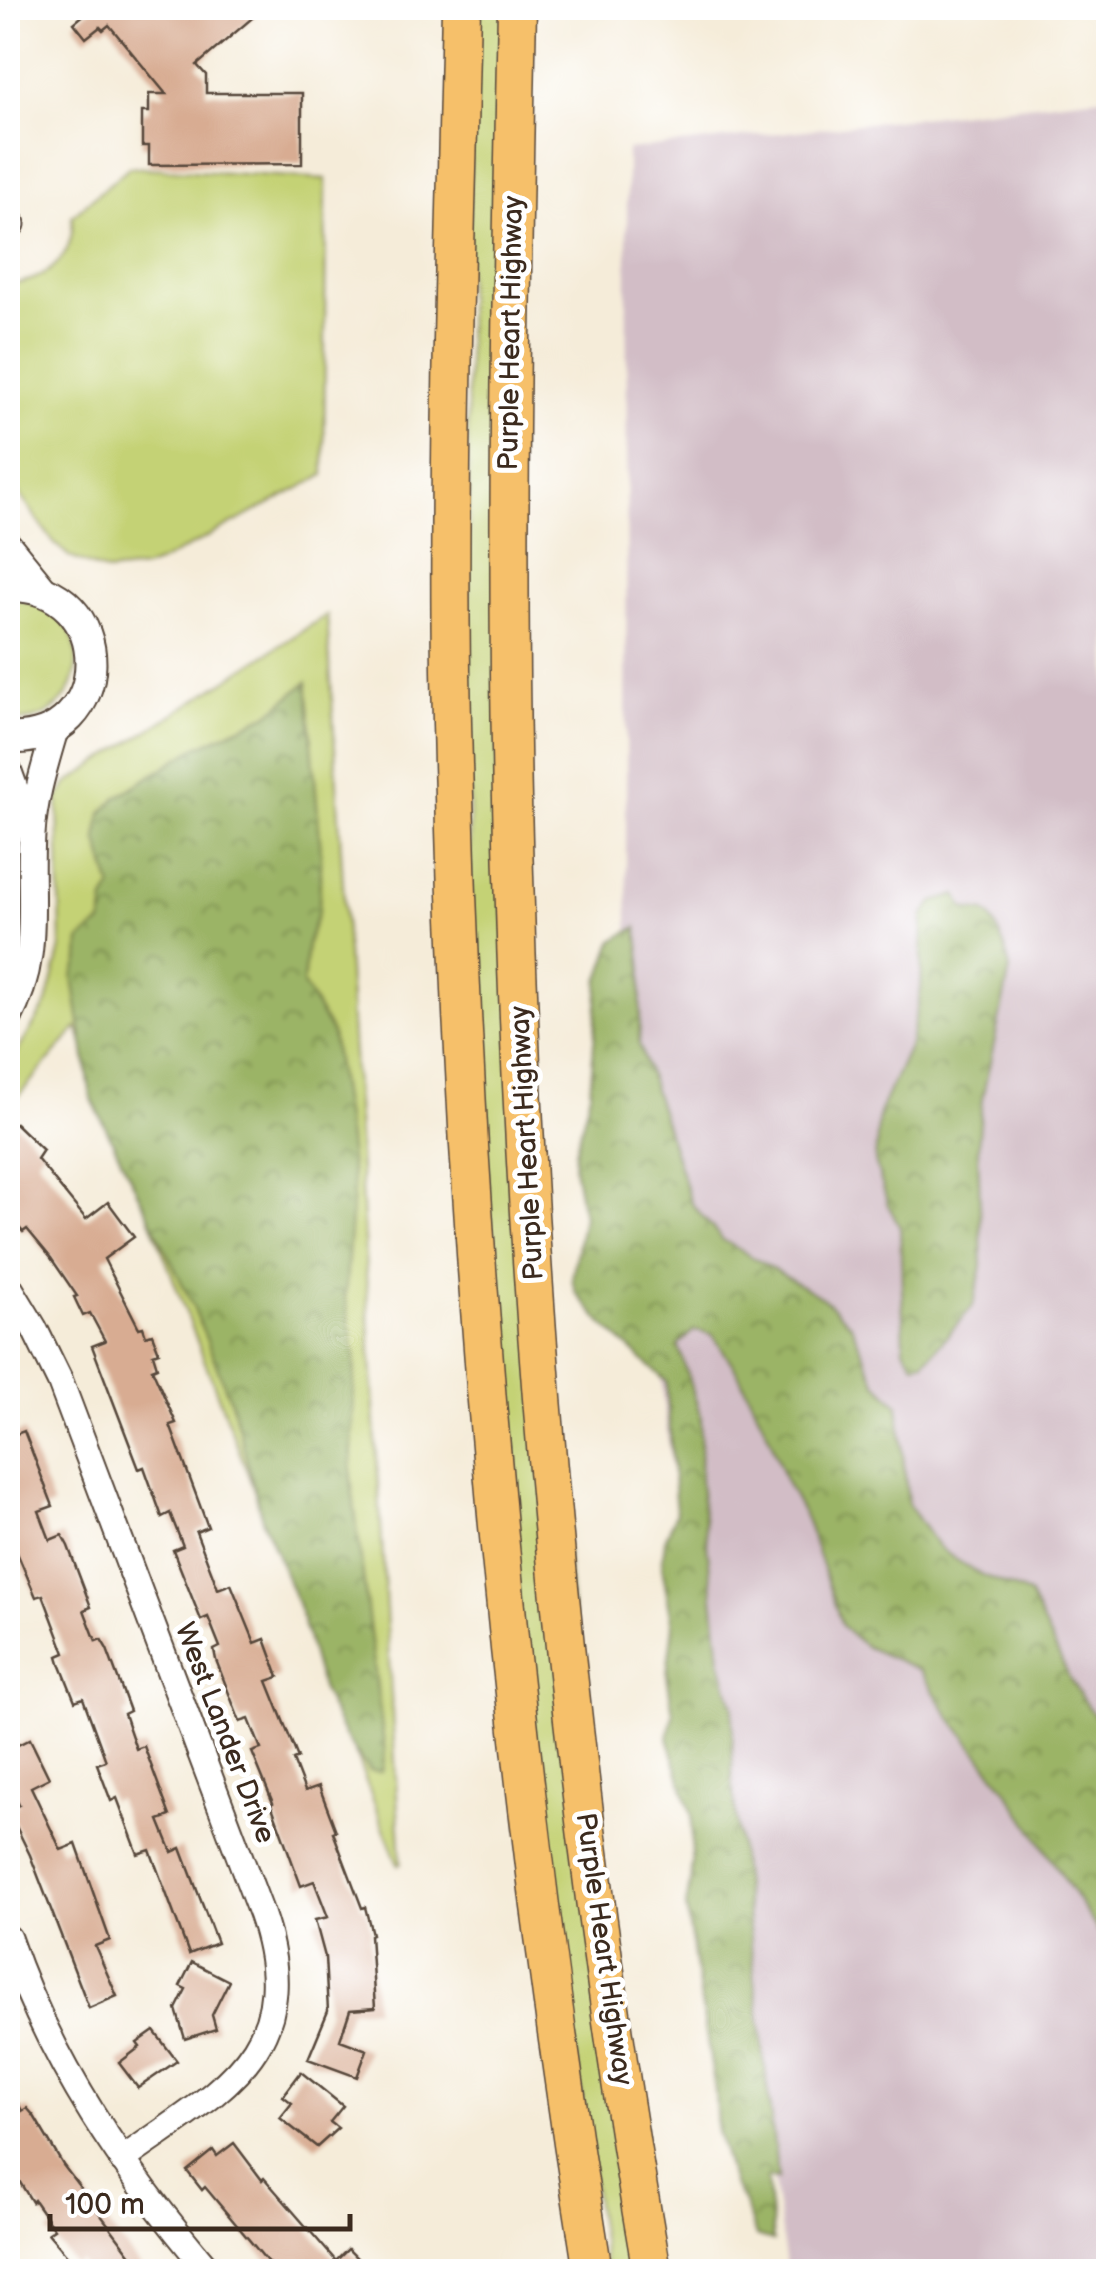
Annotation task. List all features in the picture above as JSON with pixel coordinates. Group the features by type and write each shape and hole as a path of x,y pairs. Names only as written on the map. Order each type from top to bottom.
{"main road":[{"name":"Purple Heart Highway","path":"461,8 451,665 468,1134 482,1359 508,1646 534,1874 593,2272"},
{"name":"Purple Heart Highway","path":"518,8 509,539 514,877 523,1091 555,1525 580,1764 611,2006 652,2272"}],"street":[{"path":"8,548 42,590 76,616 92,655 91,675 74,712 56,727 34,736 8,738"},
{"path":"8,586 42,590"},
{"path":"8,1020 21,992 30,956 34,916 32,835 40,784 56,727"},
{"path":"8,769 32,835"},
{"name":"West Lander Drive","path":"8,1284 60,1381 262,1913 275,1959 271,2012 250,2058 230,2081 122,2160"},
{"path":"8,1938 35,2012 62,2067 122,2160 210,2272"}],"shaded area":[{"path":"1108,96 1108,2271 787,2271 691,1649 636,1152 626,860 627,150"}],"green space":[{"path":"474,8 504,8 498,845 637,2271 605,2271 519,1631 470,932 467,268"},
{"path":"129,167 326,179 324,475 160,562 107,572 70,557 54,543 8,478 8,284 35,278 56,265 69,244 72,216"},
{"path":"8,599 41,605 63,621 74,642 76,666 70,689 56,707 35,719 8,719"},
{"path":"327,615 401,1863 398,1865 77,1028 8,1108 8,1067 47,1003 61,948 58,798 67,784"},
{"path":"307,682 321,852 319,910 307,944 303,984 332,1034 348,1140 353,1190 345,1297 355,1355 351,1479 385,1753 382,1772 369,1771 344,1736 321,1688 299,1608 262,1519 233,1407 193,1306 91,1097 73,977 80,940 102,923 105,900 112,888 97,838 102,813 116,798 193,749 269,714"},
{"path":"957,895 965,909 985,912 991,917 1005,947 1010,970 982,1099 978,1148 982,1266 973,1306 924,1362 914,1364 904,1349 900,1227 888,1205 875,1161 879,1113 909,1047 921,989 923,917 933,902"},
{"path":"637,927 642,969 639,1044 691,1203 723,1240 824,1299 851,1325 876,1382 898,1404 908,1504 939,1548 973,1571 1029,1594 1071,1681 1108,1737 1108,1946 1006,1789 950,1717 920,1670 866,1647 842,1626 807,1521 737,1371 712,1334 694,1330 678,1345 701,1417 700,1482 720,1659 733,1706 732,1783 778,2179 767,2178 773,2241 756,2236 733,2184 717,2131 715,2090 686,1906 691,1878 692,1816 668,1738 673,1714 667,1674 673,1626 662,1566 665,1540 676,1513 666,1381 605,1326 576,1293 572,1279 583,1216 575,1152 590,1093 599,981 613,941"}],"building":[{"path":"92,8 264,8 197,65 206,75 206,93 302,93 302,164 149,165 149,146 142,146 142,112 149,112 149,94 166,94 109,25 86,38 74,23"},
{"path":"15,1123 43,1150 37,1159 86,1219 108,1202 134,1237 104,1259 139,1328 143,1327 146,1336 152,1334 159,1352 153,1354 157,1367 152,1369 176,1423 170,1425 208,1527 196,1532 218,1589 231,1584 255,1643 265,1639 279,1677 267,1681 298,1758 293,1760 305,1791 319,1786 336,1831 333,1832 362,1908 365,1907 372,1934 375,2008 350,2010 340,2040 367,2050 357,2077 308,2059 328,2011 325,1957 315,1920 328,1917 314,1881 301,1886 252,1752 261,1749 249,1719 240,1722 216,1660 214,1650 220,1647 208,1617 201,1620 173,1550 183,1546 170,1513 162,1517 144,1467 139,1469 92,1346 105,1341 90,1313 83,1316 74,1297 77,1296 51,1258 27,1229 23,1232 8,1215 8,1130"},
{"path":"24,1431 53,1506 39,1511 50,1540 62,1535 68,1546 91,1607 84,1610 96,1641 101,1639 107,1649 130,1711 124,1714 136,1749 144,1746 170,1816 159,1820 172,1852 181,1848 217,1943 189,1954 150,1850 138,1854 117,1798 111,1801 97,1764 106,1761 83,1698 75,1701 61,1666 58,1656 65,1653 43,1595 36,1597 12,1541 8,1543 8,1437"},
{"path":"30,1739 49,1778 31,1787 61,1850 76,1844 110,1940 95,1946 117,1996 89,2008 30,1855 8,1810 19,1805 8,1781 8,1750"},
{"path":"192,1962 229,1981 212,2015 216,2029 185,2039 176,2009 186,1989 180,1986"},
{"path":"154,2031 177,2061 138,2088 119,2063"},
{"path":"301,2072 343,2106 330,2122 338,2128 317,2147 280,2118 292,2103 283,2096"},
{"path":"8,2084 22,2111 27,2108 34,2116 63,2165 144,2272 88,2272 81,2262 76,2266 48,2233 54,2229 8,2163"},
{"path":"234,2143 262,2180 336,2261 348,2249 371,2272 276,2272 187,2171 213,2150 217,2156"}]}
